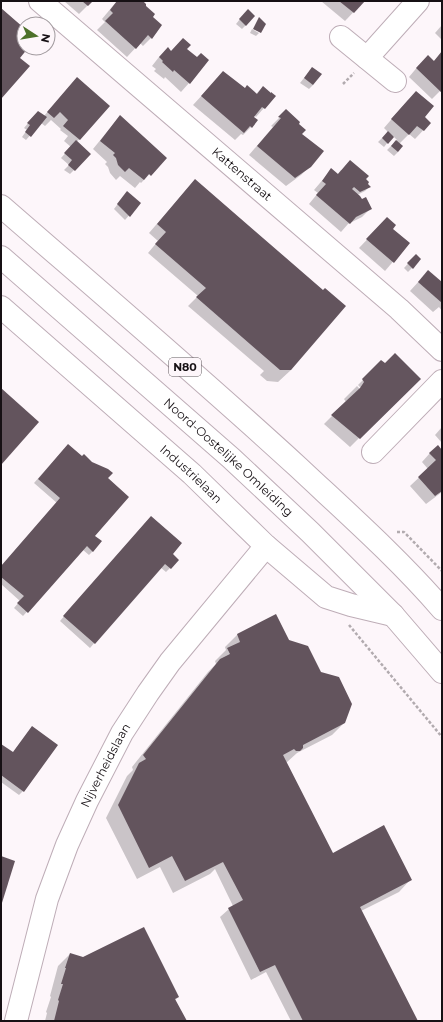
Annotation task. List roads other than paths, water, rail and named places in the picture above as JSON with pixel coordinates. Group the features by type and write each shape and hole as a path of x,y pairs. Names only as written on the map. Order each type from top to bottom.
{"street":[{"name":"Kattenstraat","path":"40,1 399,309 442,350"},
{"path":"367,58 418,1"},
{"path":"341,37 395,81"},
{"name":"N80","path":"1,206 258,430 367,531 424,588 442,609"},
{"name":"Noord-Oostelijke Omleiding","path":"1,257 248,474 310,532 393,615 442,672"},
{"name":"Industrielaan","path":"1,307 192,474 266,546 326,598 393,615"},
{"path":"373,452 442,381"},
{"name":"Nijverheidslaan","path":"16,1021 49,892 67,845 87,801 118,740 170,662 266,546"}]}
